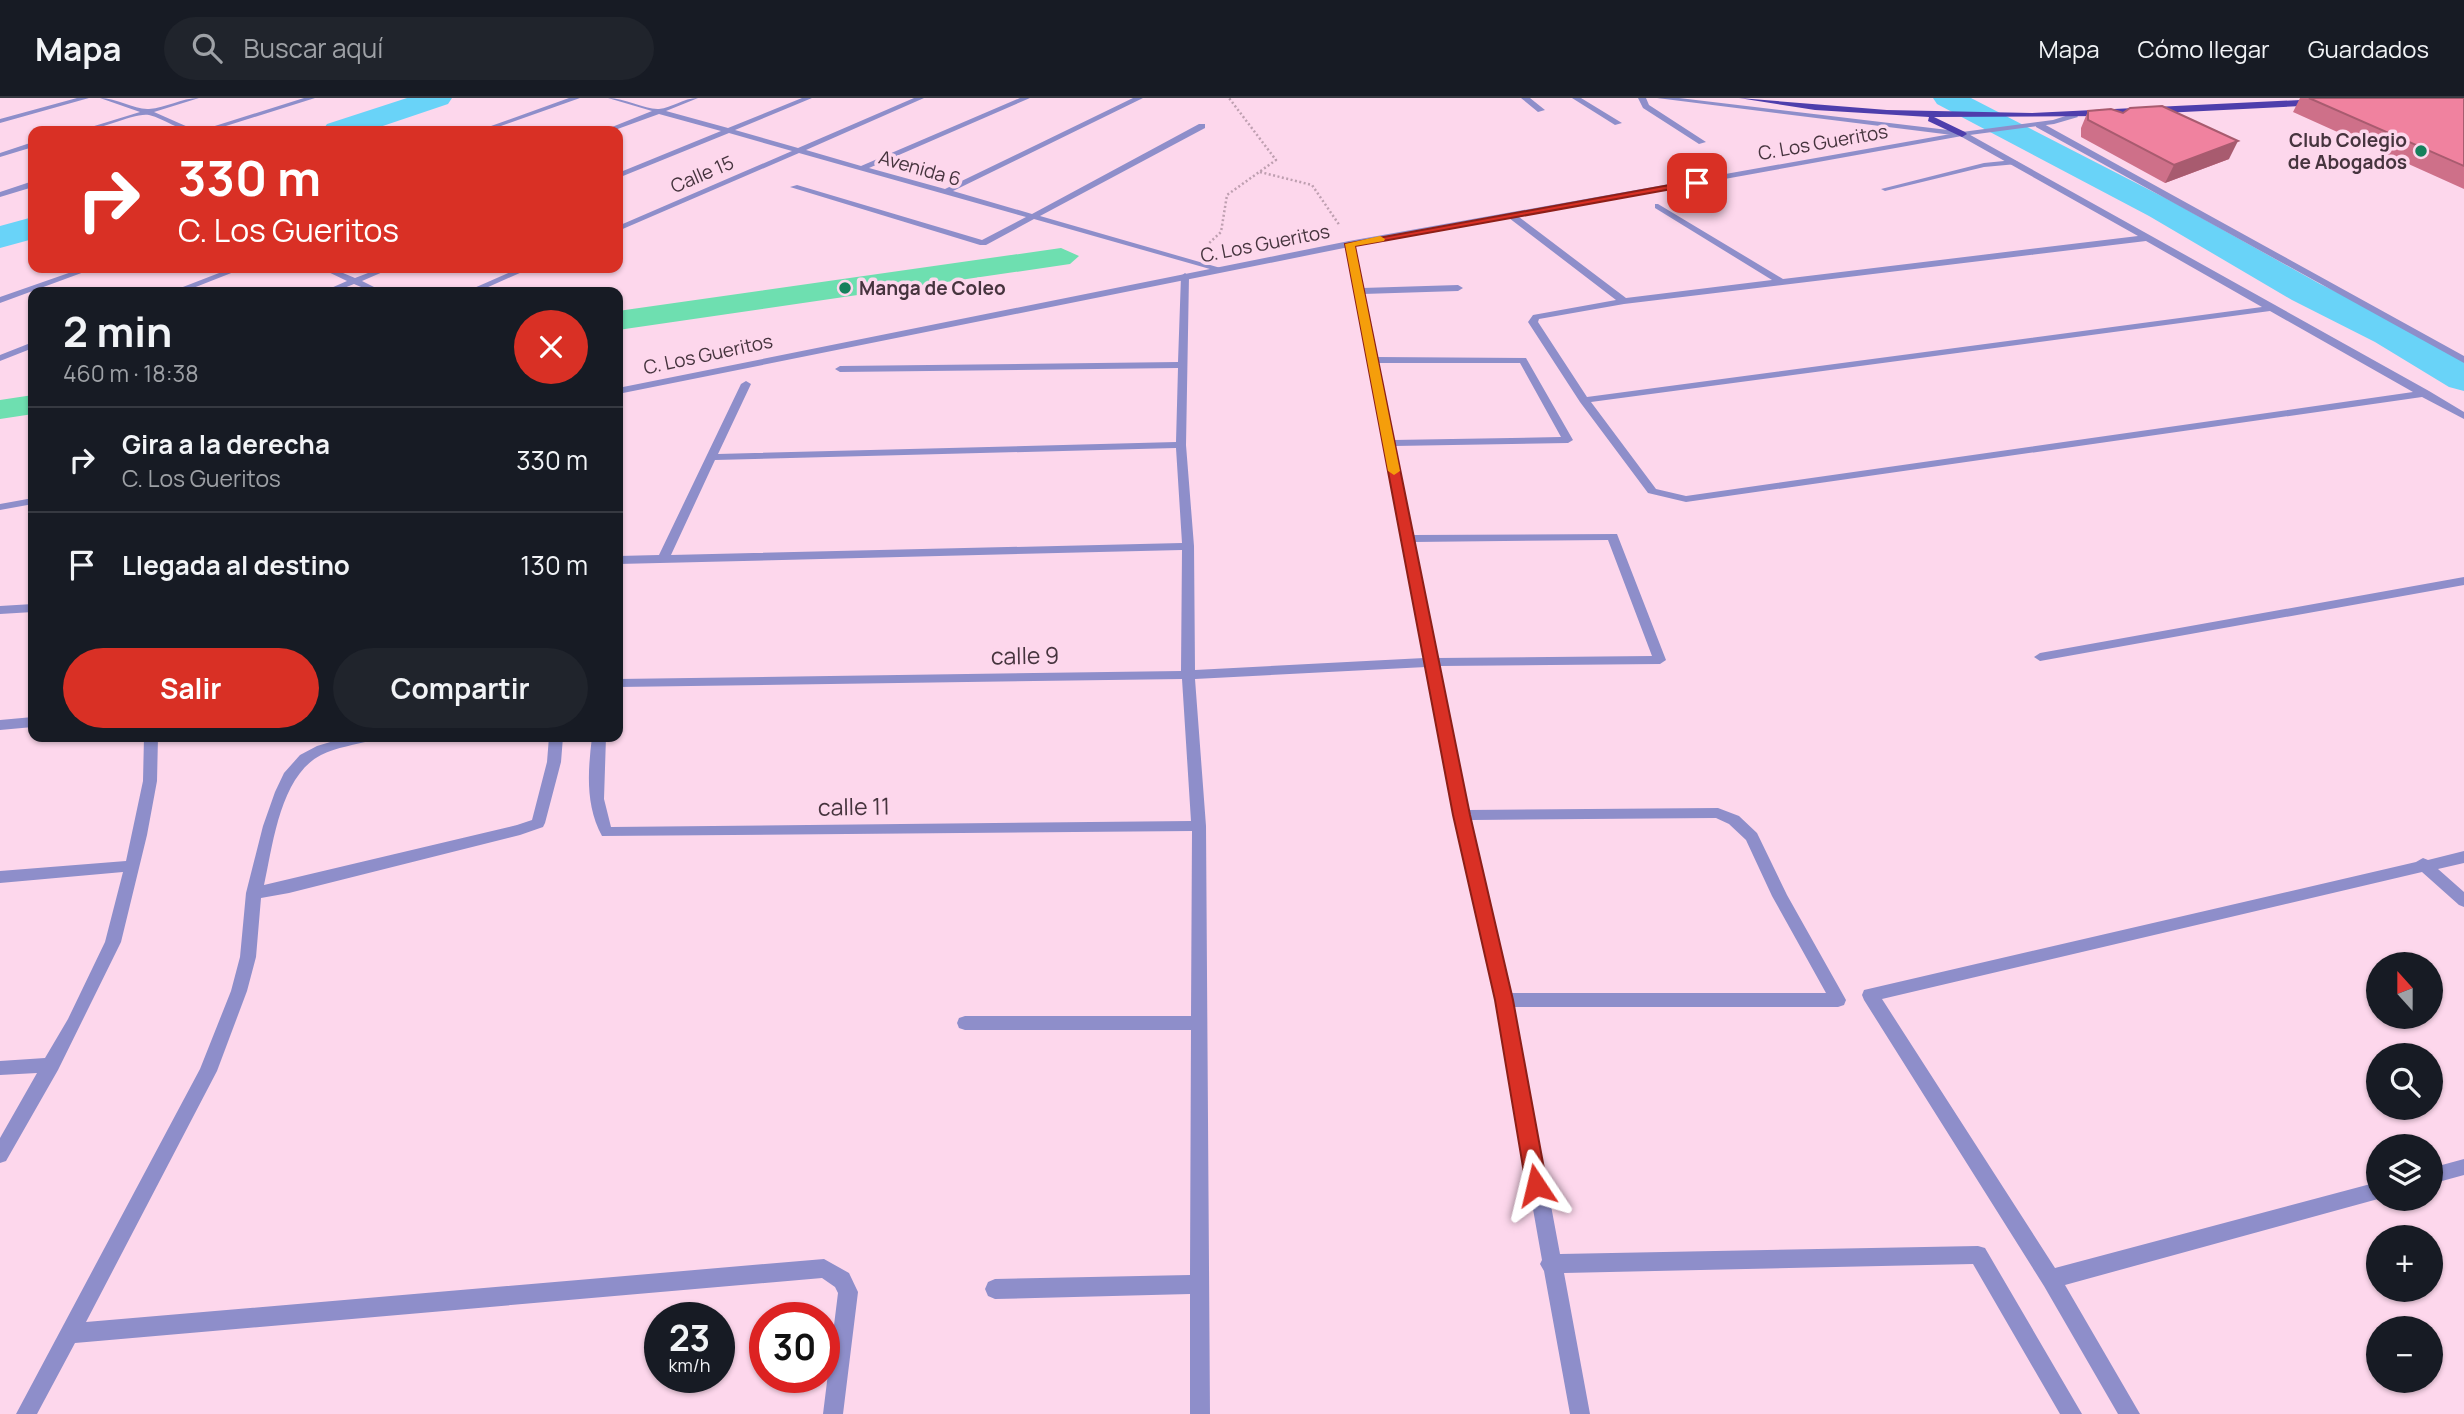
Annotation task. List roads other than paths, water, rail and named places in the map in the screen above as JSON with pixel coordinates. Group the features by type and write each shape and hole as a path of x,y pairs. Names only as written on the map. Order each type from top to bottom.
{"main road":[{"path":"1743,98 1947,116 2075,115 2332,102"},
{"path":"2263,106 2280,98"},
{"path":"1900,113 1929,118 1962,134"}],"street":[{"path":"0,121 85,98"},
{"path":"104,98 181,126"},
{"path":"99,126 195,98"},
{"path":"219,126 311,98"},
{"path":"495,126 576,98"},
{"name":"Avenida 6","path":"612,98 1220,269"},
{"path":"619,126 694,98"},
{"path":"623,174 808,98"},
{"name":"Calle 15","path":"623,227 919,98"},
{"path":"862,168 1026,98"},
{"path":"946,192 1139,98"},
{"path":"1525,98 1541,110"},
{"path":"1576,98 1618,122"},
{"path":"1642,98 1646,106 1702,142"},
{"path":"1661,98 1962,134 2039,125 2075,115"},
{"path":"2095,114 2109,123"},
{"path":"2039,125 2464,360"},
{"path":"794,187 975,242 990,241 1202,126"},
{"path":"1962,134 2464,416"},
{"name":"C. Los Gueritos","path":"623,390 1349,244 1962,134"},
{"path":"0,155 28,147"},
{"path":"1885,189 1984,166 2014,162"},
{"path":"0,195 28,186"},
{"path":"1658,206 1781,282"},
{"path":"1512,216 1624,301"},
{"path":"2147,238 1624,301 1556,312 1536,317 1533,322 1584,400 1652,491 1686,499 2425,393"},
{"path":"1349,244 1462,815 1504,1000 1550,1264 1580,1414"},
{"path":"37,287 77,273"},
{"path":"189,287 226,273"},
{"path":"336,273 369,287"},
{"path":"339,287 375,273"},
{"path":"482,287 515,273"},
{"path":"1185,276 1181,445 1188,546 1188,675 1199,826 1200,1414"},
{"path":"1359,291 1458,288"},
{"path":"0,300 28,290"},
{"path":"1584,400 2272,308"},
{"path":"0,358 28,347"},
{"path":"1372,359 1523,360 1568,440 1388,443"},
{"path":"840,369 1182,365"},
{"path":"663,559 746,384"},
{"path":"711,457 1181,445"},
{"path":"0,507 28,502"},
{"name":"calle 9","path":"623,683 1188,675 1432,662 1660,660 1613,536 1408,539"},
{"path":"623,560 1188,546"},
{"path":"2040,657 2464,580"},
{"path":"0,610 28,608"},
{"path":"0,724 28,722"},
{"path":"0,1155 52,1065 113,942 150,781 151,742"},
{"path":"26,1414 208,1070 227,1027 248,957 254,893 280,794 299,764 315,753 342,742"},
{"path":"254,893 289,887 520,830 538,823 554,762 556,742"},
{"name":"calle 11","path":"599,742 596,769 600,822 607,832 1199,826"},
{"path":"1462,815 1718,813 1734,820 1752,837 1780,897 1838,1000 1504,1000"},
{"path":"2130,1414 2051,1279 1870,995 2423,864 2464,857"},
{"path":"2423,864 2464,901"},
{"path":"0,877 132,866"},
{"path":"965,1023 1199,1023"},
{"path":"0,1068 52,1065"},
{"path":"2443,1173 2464,1167"},
{"path":"2051,1279 2366,1193"},
{"path":"1550,1264 1978,1255 2072,1414"},
{"path":"70,1333 811,1267 824,1268 842,1280 848,1292 833,1414"},
{"path":"995,1289 1201,1284"}],"waterway":[{"path":"353,126 437,98"},
{"path":"1948,98 2161,209 2306,292 2389,333 2464,378"},
{"path":"0,237 28,229"}],"place":[{"name":"Club Colegio de Abogados","path":"2421,151"},
{"name":"Manga de Coleo","path":"845,288"}]}
